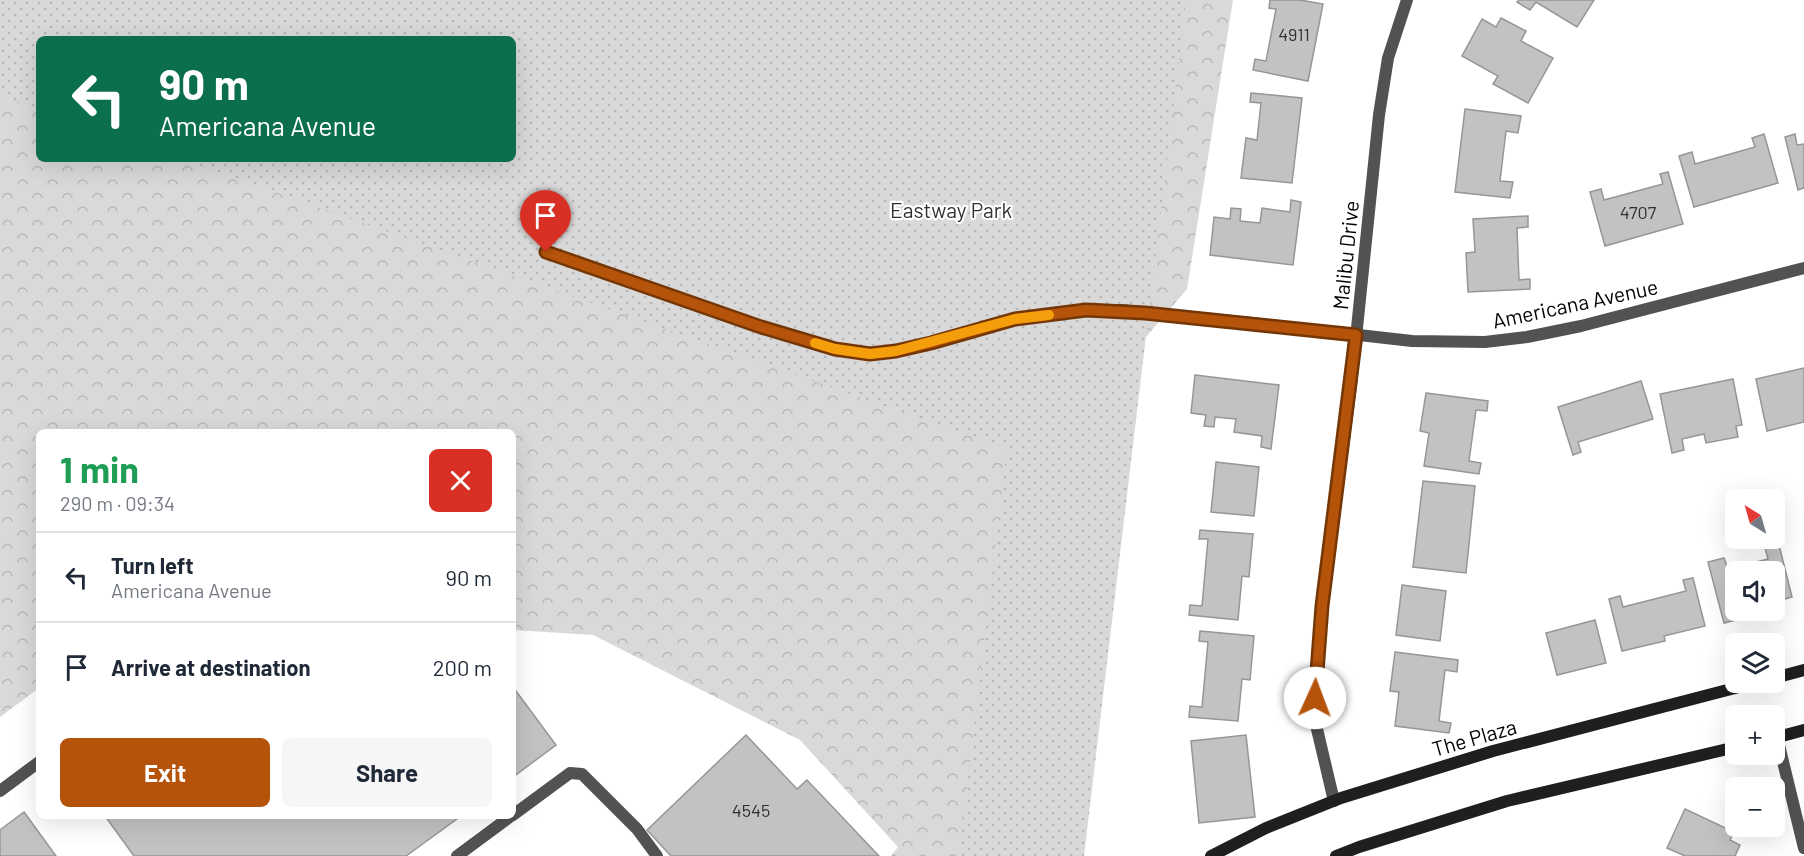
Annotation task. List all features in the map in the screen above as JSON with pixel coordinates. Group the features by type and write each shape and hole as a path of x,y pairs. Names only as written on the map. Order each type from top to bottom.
{"main road":[{"path":"1785,675 1804,670"},
{"name":"The Plaza","path":"1211,856 1266,828 1334,801 1493,751 1725,691"},
{"path":"1785,735 1804,729"},
{"path":"1336,856 1507,801 1725,750"}],"street":[{"name":"Malibu Drive","path":"1334,801 1317,729 1317,660 1356,335 1379,115 1388,58 1407,0"},
{"name":"Americana Avenue","path":"546,252 761,327 835,349 870,354 931,343 1015,319 1086,310 1145,313 1412,341 1485,342 1527,337 1581,326 1804,268"},
{"path":"0,791 36,764"},
{"path":"1783,765 1804,848"},
{"path":"516,812 570,773 582,774 637,829 657,856"},
{"path":"457,856 507,819"}],"green space":[{"name":"Eastway Park","path":"0,0 1186,0 1084,856 959,856 1007,449 190,162 516,162 516,36 36,36 36,108 0,96"},
{"path":"664,0 1233,0 1187,289 1111,378 1073,856 891,856 898,847 800,740 593,635 516,630 516,429 36,429 36,690 0,717 0,34 36,43 36,162 343,162 605,306"}],"building":[{"path":"1270,0 1300,0 1323,4 1308,81 1253,70 1255,59 1266,61 1276,9 1269,8"},
{"path":"1519,0 1594,0 1577,27 1536,2 1530,10 1517,2"},
{"path":"1501,18 1526,31 1521,41 1553,58 1528,103 1493,84 1498,76 1462,56 1482,19 1496,27"},
{"path":"1251,93 1302,98 1292,183 1241,178 1246,138 1257,140 1261,103 1250,102"},
{"path":"1465,109 1521,116 1518,133 1506,131 1500,181 1513,182 1510,198 1455,192"},
{"path":"1764,134 1778,183 1694,207 1679,156 1692,152 1695,164 1755,147 1752,138"},
{"path":"1795,134 1797,145 1804,144 1804,188 1798,190 1785,137"},
{"path":"1668,172 1683,224 1605,246 1590,192 1601,189 1604,200 1663,184 1660,174"},
{"path":"1291,200 1301,202 1293,265 1210,255 1214,217 1230,219 1231,208 1241,209 1240,221 1260,223 1262,208 1290,212"},
{"path":"1528,216 1528,227 1517,228 1519,280 1530,279 1530,289 1468,292 1466,253 1475,252 1473,219"},
{"path":"1804,368 1804,422 1767,431 1756,379"},
{"path":"1195,375 1279,385 1271,449 1261,447 1262,436 1234,432 1236,419 1215,417 1214,427 1204,426 1206,415 1191,413"},
{"path":"1733,379 1742,425 1736,426 1738,437 1706,443 1704,434 1682,439 1684,450 1672,453 1660,394"},
{"path":"1641,381 1653,419 1578,442 1581,452 1573,455 1558,407"},
{"path":"1426,393 1488,401 1487,411 1476,410 1469,461 1481,463 1479,474 1424,466 1429,433 1420,431"},
{"path":"1216,462 1259,467 1254,516 1211,512"},
{"path":"1423,481 1475,486 1466,573 1413,567"},
{"path":"1200,530 1253,534 1249,577 1242,576 1238,620 1189,615 1190,605 1202,606 1208,539 1199,539"},
{"path":"1765,549 1780,549 1783,561 1760,561 1768,559"},
{"path":"1724,558 1725,621 1732,621 1724,623 1708,562"},
{"path":"1785,569 1792,597 1785,599"},
{"path":"1693,578 1705,626 1664,636 1665,641 1622,651 1609,599 1620,596 1623,607 1686,591 1683,580"},
{"path":"1402,585 1446,591 1440,641 1396,635"},
{"path":"1595,620 1606,663 1557,675 1546,633"},
{"path":"1200,631 1254,636 1250,680 1242,679 1238,721 1189,717 1190,706 1202,707 1208,642 1199,641"},
{"path":"1395,652 1458,660 1457,672 1445,670 1439,721 1451,723 1449,733 1395,726 1399,692 1390,691"},
{"path":"516,691 556,745 516,775"},
{"path":"746,735 797,789 807,780 879,856 671,856 647,830"},
{"path":"1246,735 1255,817 1199,823 1191,741"},
{"path":"1685,809 1725,828 1725,837 1732,837 1730,840 1740,845 1735,856 1685,856 1667,848"},
{"path":"24,812 56,856 0,856 0,830"},
{"path":"107,819 457,819 406,856 134,856"}],"slow traffic":[{"path":"815,343 835,349 870,354 896,351 1015,319 1049,315"}],"route":[{"path":"546,252 761,327 835,349 870,354 931,343 1015,319 1086,310 1122,310 1356,335 1322,606 1315,698"}]}
